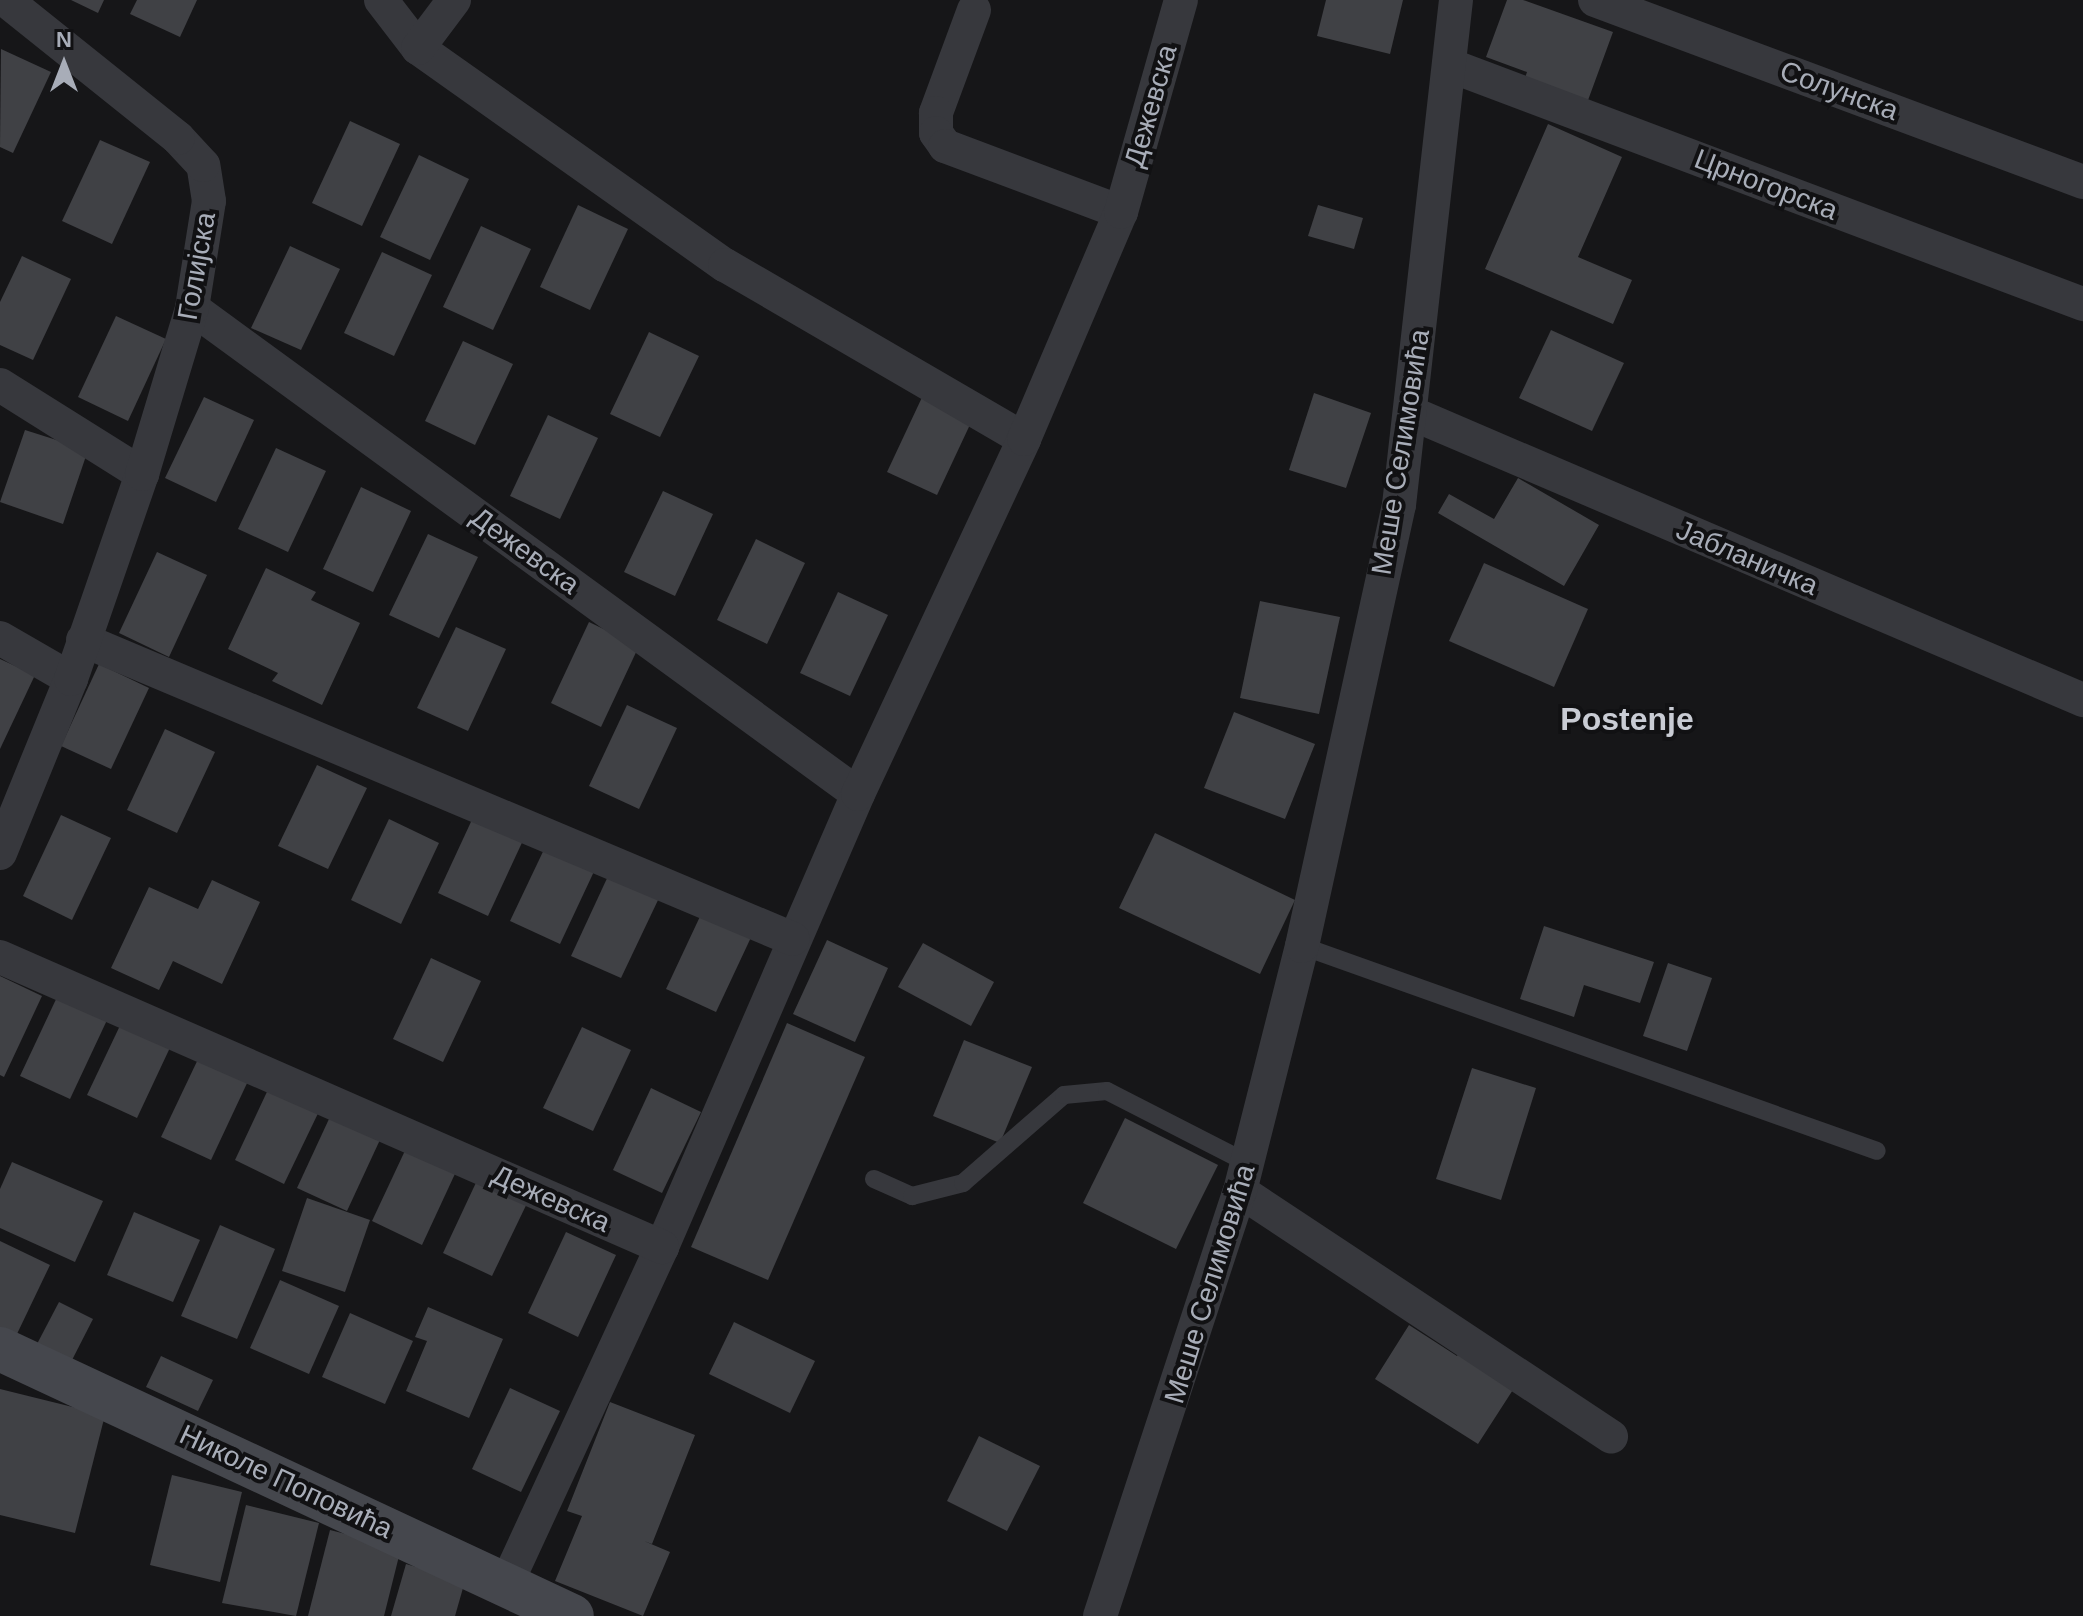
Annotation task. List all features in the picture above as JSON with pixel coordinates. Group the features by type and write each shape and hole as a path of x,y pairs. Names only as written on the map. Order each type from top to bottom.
{"main road":[{"name":"Николе Поповића","path":"0,1349 572,1616"}],"street":[{"name":"Голијска","path":"0,853 71,679 142,474 192,308 209,201 203,165 178,138 6,0"},
{"path":"381,0 418,48 725,265 1024,439"},
{"path":"418,48 454,0"},
{"name":"Дежевска","path":"506,1585 662,1247 858,794 1024,439 1121,212 1181,0"},
{"name":"Меше Селимовића","path":"1100,1616 1244,1177 1302,946 1399,505 1456,0"},
{"name":"Солунска","path":"1595,0 2083,182"},
{"path":"974,10 936,113 936,133 945,146 1121,212"},
{"name":"Црногорска","path":"1449,65 2083,304"},
{"name":"Дежевска","path":"192,308 858,794"},
{"path":"0,385 142,474"},
{"name":"Јабланичка","path":"1411,413 2083,700"},
{"path":"0,638 71,679"},
{"path":"83,640 793,939"},
{"name":"Дежевска","path":"0,957 662,1247"},
{"path":"1244,1177 1611,1437"}],"lane":[{"path":"1302,946 1877,1151"},
{"path":"874,1179 912,1196 963,1183 1064,1095 1107,1091 1244,1177"}],"building":[{"path":"71,0 104,0 98,13"},
{"path":"137,0 197,0 180,37 130,14"},
{"path":"1326,0 1403,0 1390,54 1317,36"},
{"path":"1507,0 1523,0 1613,32 1587,103 1524,81 1527,72 1486,57"},
{"path":"1,49 51,72 13,153 0,147"},
{"path":"350,121 400,144 362,226 312,203"},
{"path":"1548,124 1622,157 1578,257 1632,280 1613,324 1485,269"},
{"path":"100,140 150,162 112,244 62,221"},
{"path":"419,155 469,179 430,260 380,237"},
{"path":"578,205 628,229 590,310 540,287"},
{"path":"1318,205 1363,218 1354,249 1308,236"},
{"path":"481,226 531,249 493,330 443,307"},
{"path":"290,246 340,269 301,350 251,328"},
{"path":"382,252 432,275 394,356 344,333"},
{"path":"22,256 71,279 33,360 0,345 0,302"},
{"path":"116,316 166,339 128,421 78,397"},
{"path":"1551,330 1624,363 1592,431 1519,398"},
{"path":"649,332 699,356 660,437 610,414"},
{"path":"463,341 513,364 475,445 425,421"},
{"path":"925,391 975,414 937,495 887,472"},
{"path":"1314,393 1371,413 1346,488 1289,470"},
{"path":"204,397 254,420 216,502 165,478"},
{"path":"548,415 598,438 560,519 510,496"},
{"path":"25,430 88,450 63,524 0,502"},
{"path":"276,448 326,471 288,552 238,529"},
{"path":"1518,478 1599,525 1564,586 1438,513 1449,494 1494,519"},
{"path":"361,487 411,511 373,592 323,569"},
{"path":"663,491 713,514 675,596 624,572"},
{"path":"428,534 478,557 439,638 389,615"},
{"path":"756,539 805,563 767,644 717,620"},
{"path":"157,552 207,575 169,657 119,633"},
{"path":"1484,563 1588,609 1554,687 1449,641"},
{"path":"266,568 316,592 311,600 360,623 322,705 272,681 278,673 228,649"},
{"path":"838,592 888,615 850,696 800,673"},
{"path":"1260,601 1340,617 1319,714 1240,698"},
{"path":"589,622 639,646 601,727 551,703"},
{"path":"456,627 506,649 468,731 417,708"},
{"path":"0,659 35,675 0,749"},
{"path":"99,664 149,688 111,769 61,746"},
{"path":"627,705 677,728 639,809 589,786"},
{"path":"1234,712 1315,744 1285,819 1204,788"},
{"path":"165,729 215,752 177,833 127,810"},
{"path":"317,765 367,788 328,869 278,846"},
{"path":"476,811 526,834 488,916 438,893"},
{"path":"61,815 111,838 72,920 23,896"},
{"path":"389,819 439,843 401,924 351,900"},
{"path":"1155,833 1295,900 1260,974 1119,908"},
{"path":"549,839 598,863 560,944 510,921"},
{"path":"609,874 659,898 621,978 571,956"},
{"path":"212,880 260,902 222,984 173,961 159,990 111,968 149,887 198,909"},
{"path":"704,908 754,931 716,1012 666,989"},
{"path":"1544,926 1654,962 1640,1003 1584,985 1574,1017 1520,999"},
{"path":"827,940 888,968 855,1042 793,1014"},
{"path":"923,943 994,982 971,1026 898,987"},
{"path":"431,958 481,981 443,1062 393,1039"},
{"path":"1668,963 1712,978 1687,1051 1643,1036"},
{"path":"0,976 42,996 4,1077 0,1075"},
{"path":"58,995 108,1018 70,1099 20,1076"},
{"path":"126,1013 175,1037 137,1118 87,1095"},
{"path":"787,1023 865,1057 768,1280 691,1247"},
{"path":"582,1027 631,1050 593,1131 543,1108"},
{"path":"964,1040 1032,1067 1000,1143 933,1116"},
{"path":"200,1055 249,1079 211,1160 161,1137"},
{"path":"1472,1068 1536,1088 1501,1200 1436,1179"},
{"path":"273,1079 323,1103 284,1184 235,1160"},
{"path":"651,1088 701,1112 662,1193 613,1170"},
{"path":"335,1106 385,1129 347,1211 297,1188"},
{"path":"1125,1118 1218,1165 1176,1249 1083,1203"},
{"path":"410,1140 460,1163 422,1245 372,1221"},
{"path":"12,1162 103,1201 75,1262 0,1228 0,1189"},
{"path":"481,1172 531,1195 492,1276 443,1253"},
{"path":"307,1198 370,1220 345,1292 282,1271"},
{"path":"134,1212 200,1240 173,1302 107,1275"},
{"path":"220,1225 275,1249 237,1339 181,1316"},
{"path":"566,1232 616,1255 578,1337 528,1313"},
{"path":"0,1241 50,1265 16,1336 0,1328"},
{"path":"280,1280 339,1306 309,1374 250,1348"},
{"path":"59,1302 93,1319 71,1362 37,1344"},
{"path":"428,1307 503,1339 469,1418 406,1391 427,1341 415,1337"},
{"path":"350,1313 413,1341 385,1404 322,1377"},
{"path":"734,1322 815,1361 790,1413 709,1374"},
{"path":"1409,1325 1457,1356 1462,1348 1518,1382 1478,1444 1375,1379"},
{"path":"161,1356 213,1380 198,1411 146,1387"},
{"path":"510,1388 560,1411 521,1492 472,1469"},
{"path":"0,1389 105,1415 75,1533 0,1515"},
{"path":"610,1402 695,1435 652,1544 644,1541 670,1552 643,1616 555,1581 582,1516 567,1511"},
{"path":"979,1436 1040,1466 1007,1531 947,1501"},
{"path":"172,1475 242,1492 220,1582 150,1565"},
{"path":"246,1505 319,1523 296,1616 222,1603"},
{"path":"330,1530 401,1548 384,1616 308,1616"},
{"path":"406,1564 465,1581 455,1616 391,1616"}],"district":[{"name":"Postenje","path":"1627,719"}]}
